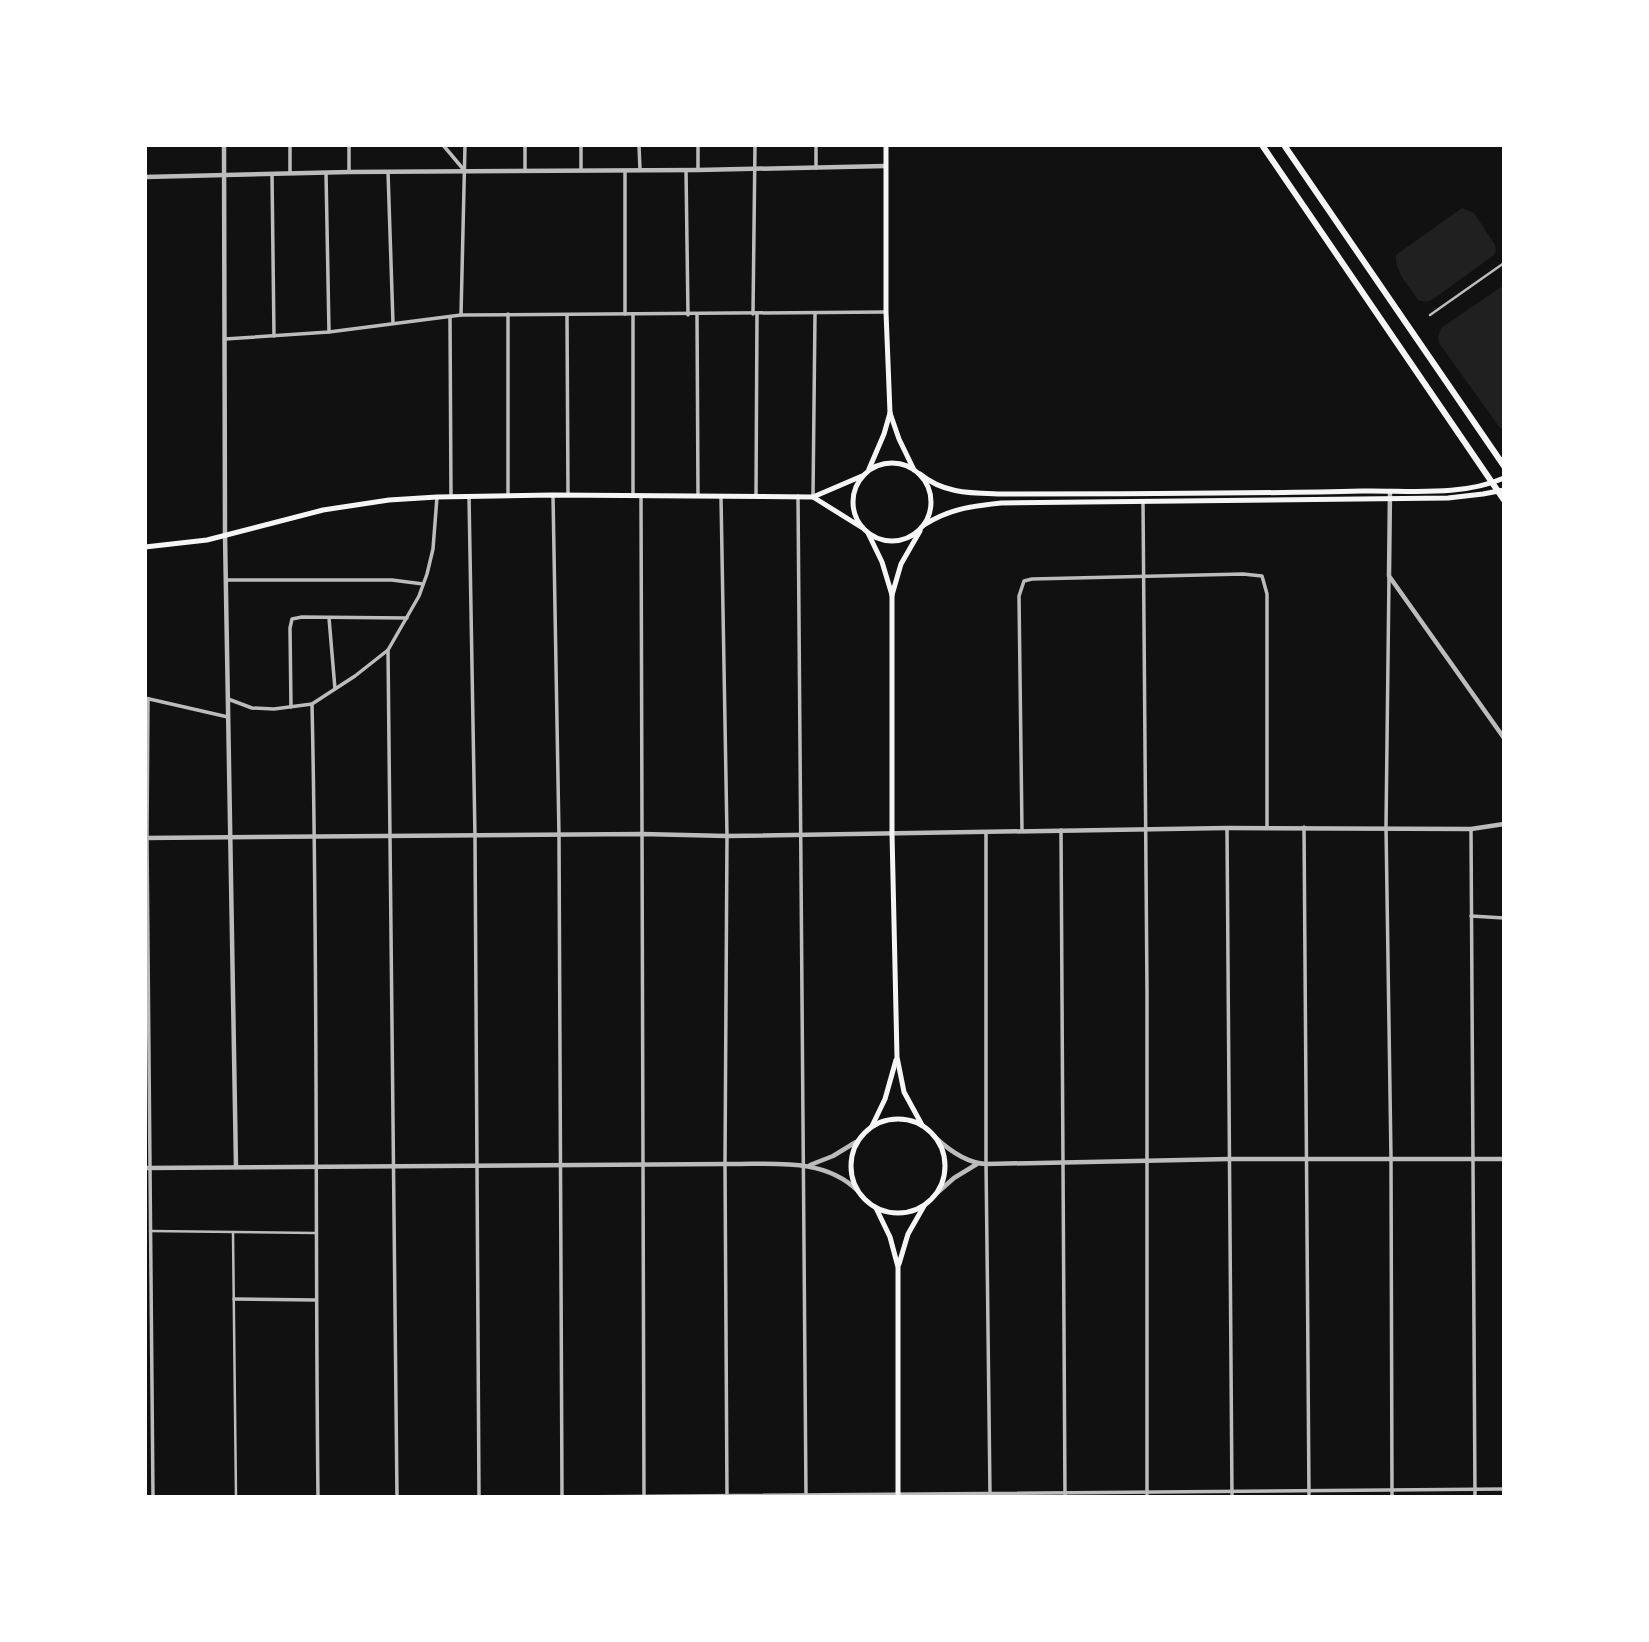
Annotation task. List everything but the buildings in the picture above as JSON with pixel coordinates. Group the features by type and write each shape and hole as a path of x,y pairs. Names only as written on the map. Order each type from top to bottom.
{"highway":[{"path":"1262,145 1501,491 1504,500"},
{"path":"1283,145 1504,466"}],"main road":[{"path":"886,145 886,312 890,413 902,447 928,487 931,503 922,527 901,564 892,595 892,834 897,1057 904,1092 922,1125 936,1138 943,1151 945,1165 943,1180 937,1192 908,1234 898,1267"},
{"path":"869,470 890,413"},
{"path":"145,547 176,545 225,535 323,510 437,496 813,497 887,463 906,465 935,484 956,491 1001,494 1450,490 1493,483 1504,478"},
{"path":"862,476 853,498 854,510 882,562 892,595"},
{"path":"813,497 867,532 889,541 911,536 949,511 966,506 1001,503 1448,498 1501,491"},
{"path":"872,1126 885,1099 897,1057"},
{"path":"898,1496 898,1267 890,1237 876,1208 858,1191 851,1176 851,1158 856,1142 881,1121 902,1118 922,1125"},
{"path":"876,1208 901,1213 926,1205"}],"street":[{"path":"224,145 225,535 236,1167"},
{"path":"290,145 290,173"},
{"path":"349,145 349,172"},
{"path":"443,145 465,172"},
{"path":"461,315 465,145"},
{"path":"525,145 525,171"},
{"path":"581,145 581,170"},
{"path":"639,145 640,170"},
{"path":"698,145 698,170"},
{"path":"755,145 757,495"},
{"path":"816,145 816,168"},
{"path":"145,177 326,172 625,171 886,166"},
{"path":"686,170 688,315"},
{"path":"625,171 625,314"},
{"path":"326,172 329,332"},
{"path":"388,172 393,323"},
{"path":"272,174 274,336"},
{"path":"1430,315 1504,263"},
{"path":"225,339 329,332 461,315 886,312"},
{"path":"508,496 509,314"},
{"path":"633,314 642,834 644,1496"},
{"path":"813,497 815,314"},
{"path":"698,315 698,495"},
{"path":"450,316 451,497"},
{"path":"567,316 568,495"},
{"path":"1390,491 1386,827 1392,1497"},
{"path":"1143,492 1148,1162 1147,1497"},
{"path":"553,495 559,836 562,1497"},
{"path":"721,495 727,836 727,1496"},
{"path":"228,699 252,708 274,709 312,704 388,650 424,584 433,549 437,496"},
{"path":"469,496 475,837 479,1497"},
{"path":"798,496 806,1495"},
{"path":"1022,831 1019,596 1024,581 1243,574 1262,576 1267,594 1266,827"},
{"path":"1389,576 1504,738"},
{"path":"226,580 393,580 424,584"},
{"path":"329,618 335,690"},
{"path":"292,707 292,619 407,618"},
{"path":"388,650 397,1497"},
{"path":"153,1497 148,1168 147,699 229,717"},
{"path":"312,704 318,1497"},
{"path":"146,838 642,834 727,836 1266,827 1471,829 1504,824"},
{"path":"1304,827 1309,1497"},
{"path":"1227,828 1232,1497"},
{"path":"1471,829 1475,1497"},
{"path":"1061,830 1065,1495"},
{"path":"986,832 990,1496"},
{"path":"1471,916 1504,918"},
{"path":"936,1138 954,1152 978,1164 1230,1159 1504,1159"},
{"path":"809,1166 856,1142"},
{"path":"148,1168 725,1164 809,1166 836,1175 858,1191"},
{"path":"937,1192 978,1164"},
{"path":"150,1231 315,1233"},
{"path":"233,1233 236,1497"},
{"path":"234,1299 316,1300"},
{"path":"568,1497 990,1496 1147,1491 1504,1489"}],"shaded area":[{"path":"1462,208 1474,213 1495,245 1494,255 1436,297 1427,302 1418,300 1400,273 1396,255"},
{"path":"1504,285 1504,429 1500,428 1439,343 1438,337 1441,328"}]}
